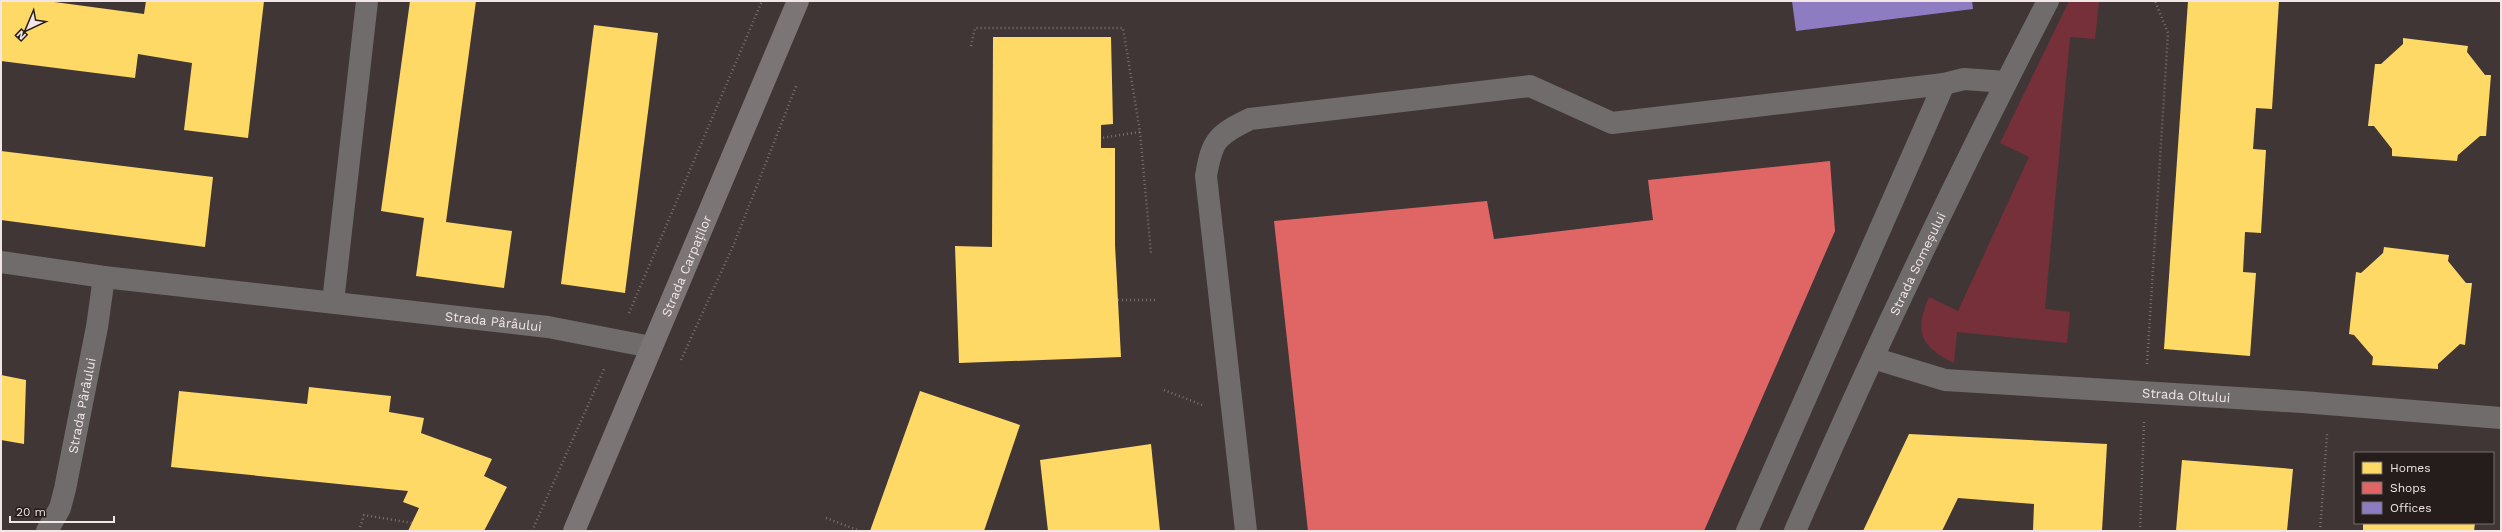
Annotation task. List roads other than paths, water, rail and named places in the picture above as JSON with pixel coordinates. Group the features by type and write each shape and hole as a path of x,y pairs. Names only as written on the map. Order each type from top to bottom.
{"main road":[{"name":"Strada Carpaților","path":"574,531 798,1"}],"street":[{"path":"333,302 367,1"},
{"name":"Strada Someșului","path":"1795,531 1873,358 2006,82 2048,1"},
{"path":"1246,531 1206,176 1210,152 1224,132 1250,119 1530,86 1612,123 1944,84 1964,79 2006,82"},
{"path":"1747,531 1944,84"},
{"name":"Strada Pârâului","path":"1,262 104,277 548,326 652,347"},
{"name":"Strada Pârâului","path":"47,531 60,508 65,488 97,327 104,277"},
{"name":"Strada Oltului","path":"1873,358 1945,380 2330,404 2501,418"}]}
